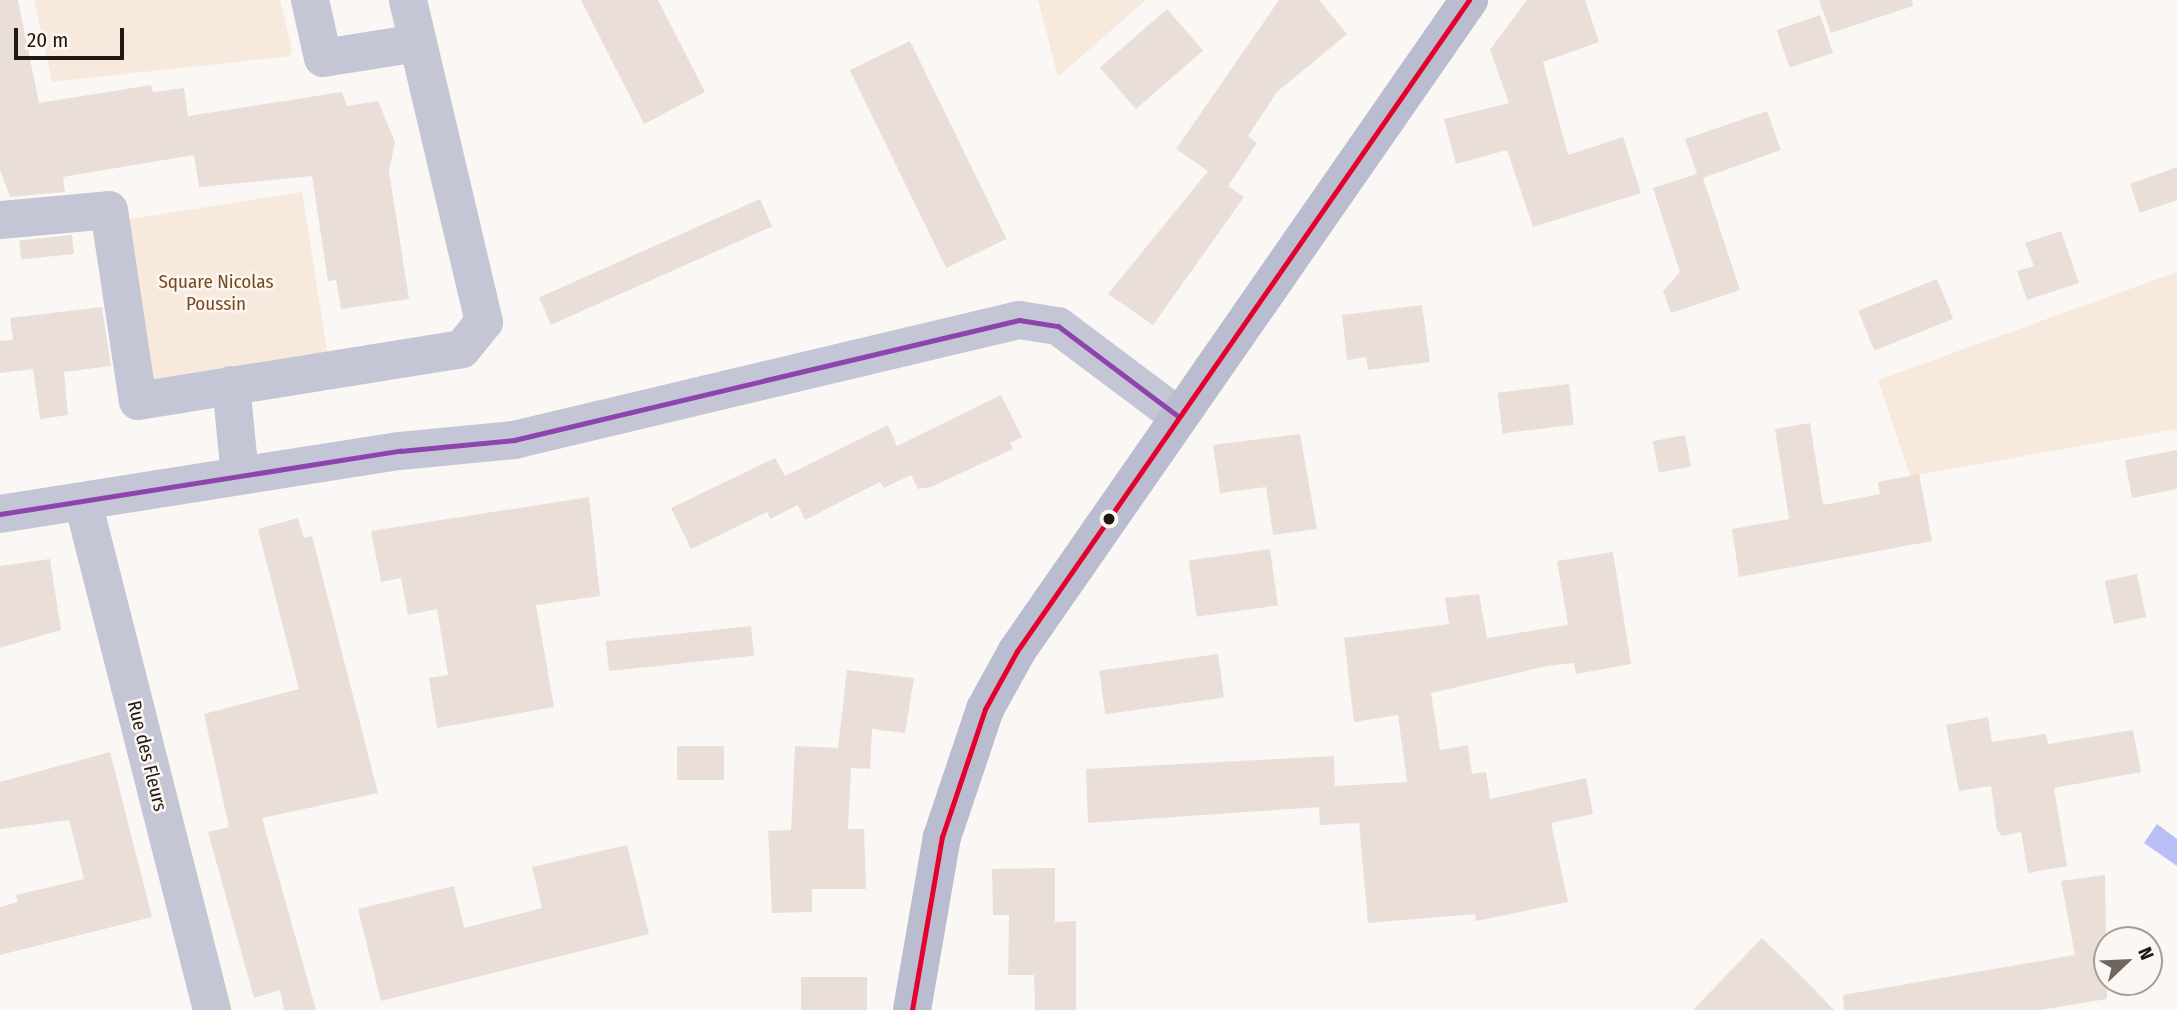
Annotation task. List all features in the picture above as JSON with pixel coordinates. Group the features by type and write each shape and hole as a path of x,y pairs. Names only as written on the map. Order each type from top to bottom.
{"street":[{"path":"310,0 323,58 418,43"},
{"path":"0,220 110,210 138,401 462,349 484,322 408,0"},
{"path":"912,1010 942,837 985,709 1179,417 1469,0"},
{"path":"0,514 240,475 514,440 1019,320 1058,326 1179,417"},
{"path":"231,385 240,475"},
{"name":"Rue des Fleurs","path":"83,502 212,1010"}],"green space":[{"path":"34,0 280,0 292,49 290,56 52,82"},
{"path":"1038,0 1146,0 1058,77"},
{"name":"Square Nicolas Poussin","path":"302,192 330,369 138,399 110,222"},
{"path":"2177,272 2177,429 1910,476 1878,380"}],"water":[{"path":"2157,824 2177,839 2177,866 2144,843"}],"building":[{"path":"0,0 18,0 39,103 151,85 153,92 184,88 188,116 342,92 347,106 378,101 395,142 389,171 409,299 341,309 336,280 328,281 312,176 199,187 194,155 63,177 65,192 10,197 0,170"},
{"path":"581,0 658,0 705,92 644,124"},
{"path":"1279,0 1319,0 1347,34 1277,92 1248,136 1257,143 1228,186 1244,197 1153,325 1108,294 1208,171 1176,149"},
{"path":"1527,0 1585,0 1599,42 1543,62 1568,155 1623,137 1641,193 1533,227 1507,150 1456,164 1444,119 1509,103 1490,50"},
{"path":"1819,0 1912,0 1913,6 1831,33"},
{"path":"1167,9 1203,51 1136,109 1100,67"},
{"path":"1820,15 1833,53 1790,68 1777,30"},
{"path":"910,41 1006,239 946,268 850,70"},
{"path":"1767,111 1781,150 1703,178 1740,290 1671,313 1663,291 1680,272 1653,188 1697,174 1685,139"},
{"path":"2177,167 2177,200 2140,213 2130,184"},
{"path":"760,199 772,226 551,325 539,297"},
{"path":"2061,231 2079,283 2027,300 2017,271 2034,266 2025,243"},
{"path":"72,235 74,254 21,259 19,241"},
{"path":"1937,279 1953,319 1874,351 1858,311"},
{"path":"1422,305 1430,362 1368,370 1366,357 1347,360 1342,315"},
{"path":"102,307 111,366 64,372 68,415 40,419 33,369 0,373 0,341 13,340 10,318"},
{"path":"1569,384 1574,425 1503,433 1498,393"},
{"path":"1001,395 1022,437 1010,443 1013,449 931,487 918,489 911,475 884,488 880,482 805,520 798,505 770,519 767,512 691,549 671,508 775,458 785,476 888,425 897,446"},
{"path":"1810,423 1823,505 1880,494 1878,482 1919,474 1932,541 1739,577 1732,529 1789,519 1775,429"},
{"path":"1300,434 1317,529 1273,535 1266,487 1220,493 1213,445"},
{"path":"1685,435 1691,466 1659,473 1653,441"},
{"path":"2177,450 2177,489 2132,498 2125,460"},
{"path":"589,497 600,596 536,605 554,707 437,728 429,678 448,675 437,609 408,615 401,578 381,582 371,531"},
{"path":"298,518 304,538 312,536 378,793 262,818 316,1010 284,1010 280,990 254,998 208,832 229,827 204,714 299,689 258,529"},
{"path":"1270,549 1278,605 1197,617 1189,560"},
{"path":"1613,552 1631,664 1576,674 1574,663 1547,666 1431,693 1440,750 1468,745 1472,774 1486,772 1490,799 1586,778 1593,814 1551,823 1568,902 1476,921 1475,914 1368,923 1359,823 1320,825 1319,807 1088,823 1086,769 1334,756 1335,786 1407,782 1398,715 1354,722 1344,638 1449,624 1445,598 1479,594 1487,638 1568,625 1557,561"},
{"path":"50,559 61,630 0,648 0,566"},
{"path":"2137,574 2146,617 2114,624 2105,581"},
{"path":"751,626 754,656 609,671 606,641"},
{"path":"1218,654 1224,698 1105,714 1099,671"},
{"path":"847,670 914,678 905,733 872,729 870,769 851,768 848,829 864,829 866,889 812,889 812,912 772,913 768,831 791,830 795,746 838,748"},
{"path":"1988,717 1992,742 2046,734 2048,744 2133,730 2141,772 2054,788 2067,866 2028,873 2021,832 2002,836 1997,830 1991,786 1959,791 1946,725"},
{"path":"677,746 724,746 724,780 677,780"},
{"path":"110,752 152,917 0,955 0,907 18,902 16,895 84,879 69,820 0,829 0,782"},
{"path":"627,845 649,934 381,1001 358,909 454,886 464,928 542,908 532,867"},
{"path":"1055,868 1055,922 1076,921 1076,1010 1035,1010 1034,975 1008,975 1009,915 993,915 992,869"},
{"path":"2105,875 2106,926 2093,926 2093,996 2107,996 2107,999 2040,1010 1844,1010 1843,995 2075,955 2061,881"},
{"path":"1762,938 1802,977 1834,1010 1693,1010"},
{"path":"801,977 867,977 867,1010 801,1010"}],"transit line":[{"path":"912,1010 942,837 985,709 1017,651 1469,0"},
{"path":"0,514 400,451 514,440 1019,320 1058,326 1179,417"}]}
